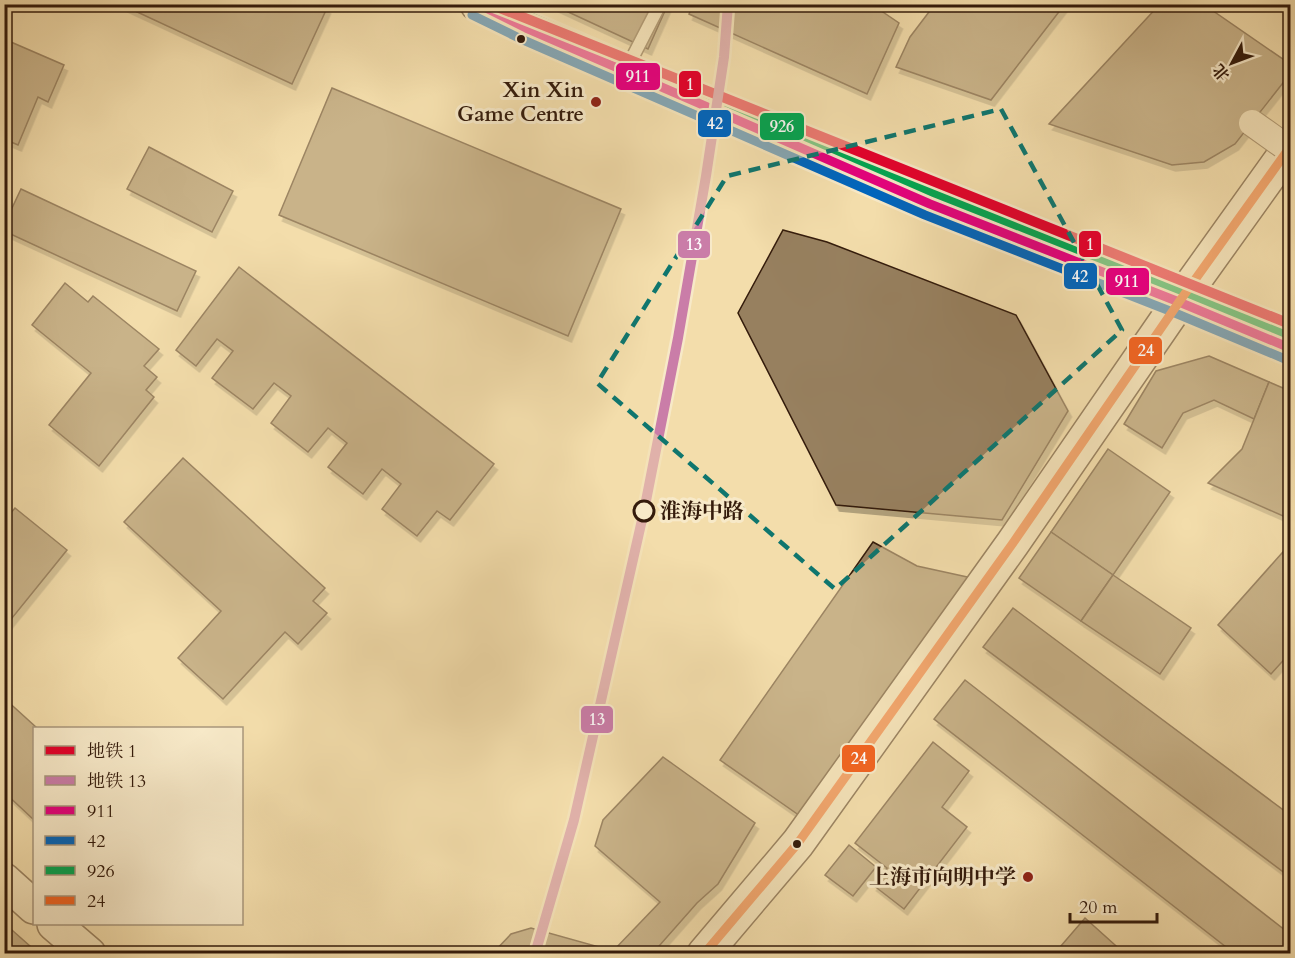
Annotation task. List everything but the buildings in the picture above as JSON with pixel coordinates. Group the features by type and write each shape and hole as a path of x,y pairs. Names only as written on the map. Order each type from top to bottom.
{"main road":[{"path":"477,4 526,28 930,204 1290,348"},
{"path":"704,954 798,843 1013,543 1179,302 1290,148"},
{"path":"4,880 33,906"},
{"path":"55,925 89,954"}],"street":[{"path":"1252,123 1290,148"}],"lane":[{"path":"626,70 660,4"}],"highlighted area":[{"path":"1001,109 1122,330 835,589 597,383 727,176"}],"metro line":[{"name":"1","path":"490,4 1290,324"},
{"name":"13","path":"535,954 574,820 644,511 678,338 706,176 724,57 728,4"}],"transit line":[{"name":"911","path":"478,4 526,28 930,204 1290,348"},
{"name":"926","path":"505,4 935,193 1290,335"},
{"name":"42","path":"472,15 521,39 925,215 1175,313 1285,359"},
{"name":"24","path":"704,954 798,843 1013,543 1179,302 1290,147"}],"place":[{"name":"Xin Xin Game Centre","path":"596,102"},
{"name":"淮海中路","path":"644,511"},
{"name":"上海市向明中学","path":"1028,877"}]}
